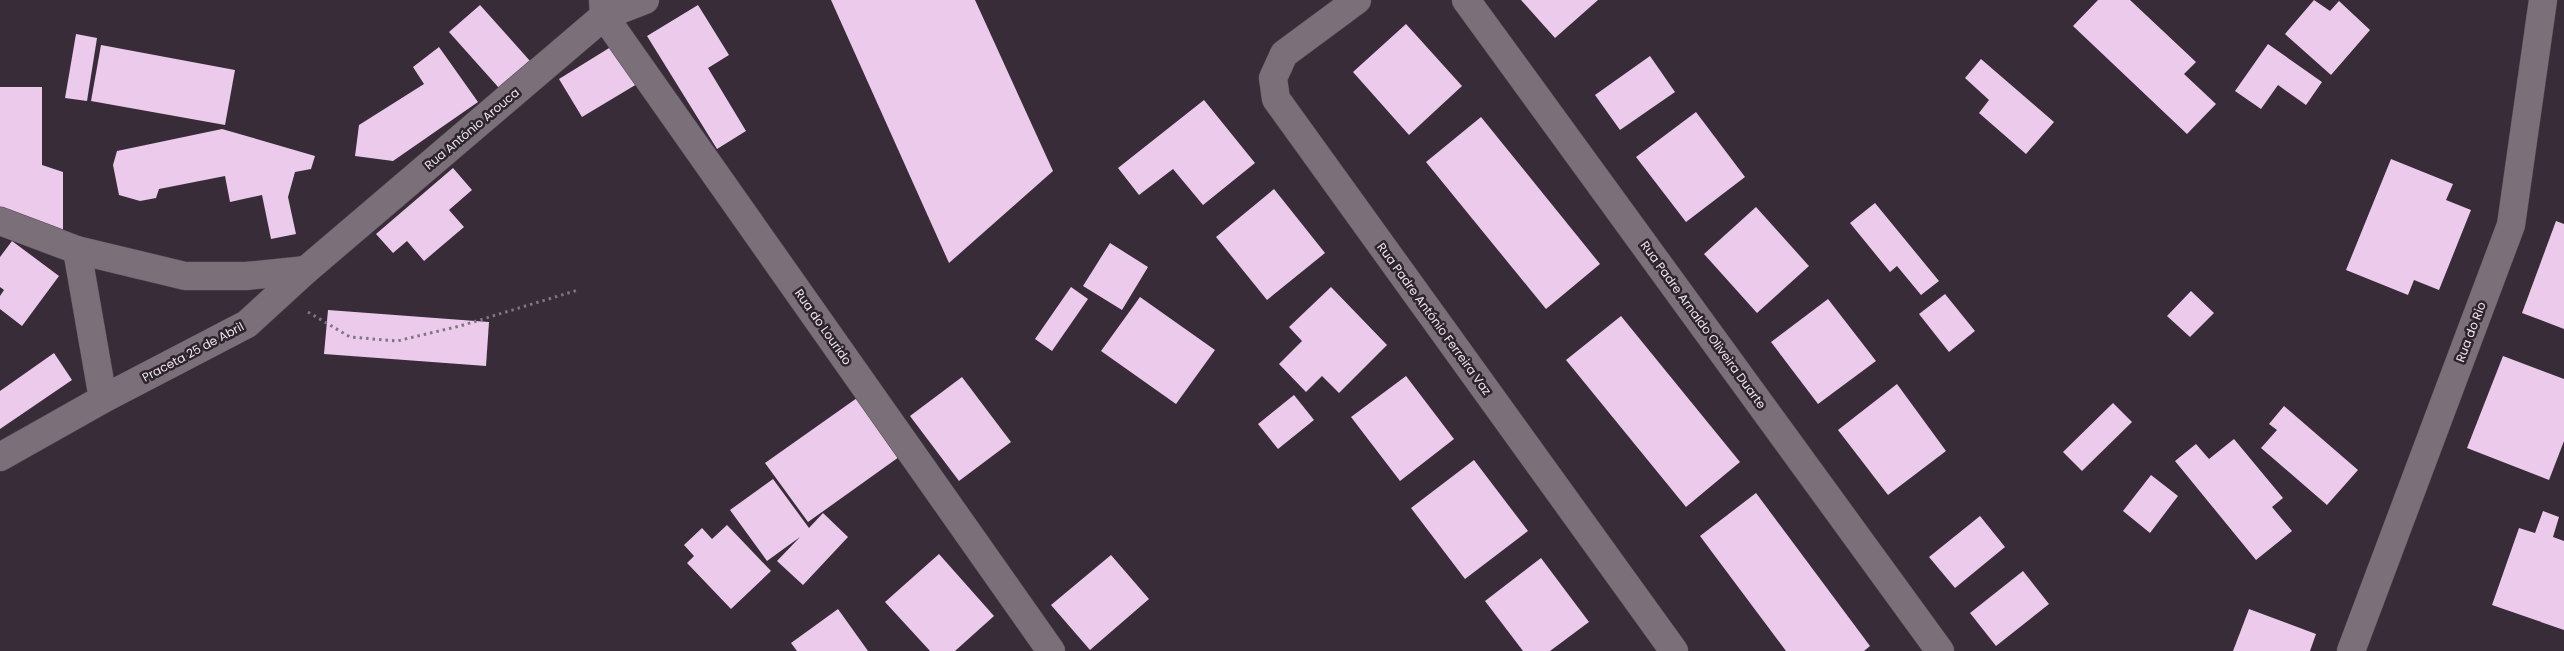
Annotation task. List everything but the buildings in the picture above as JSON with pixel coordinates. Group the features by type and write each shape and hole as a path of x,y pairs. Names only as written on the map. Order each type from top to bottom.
{"street":[{"name":"Rua António Arouca","path":"306,270 604,8 645,0"},
{"name":"Rua Padre António Ferreira Vaz","path":"1357,0 1284,54 1272,78 1276,99 1674,651"},
{"name":"Rua Padre Arnaldo Oliveira Duarte","path":"1466,0 1936,650"},
{"name":"Rua do Rio","path":"2351,651 2511,225 2543,0"},
{"name":"Rua do Lourido","path":"604,8 1051,651"},
{"path":"0,221 77,250 185,276 246,276 306,270"},
{"path":"77,250 103,398"},
{"name":"Praceta 25 de Abril","path":"0,458 103,398 247,324 306,270"}],"path":[{"path":"280,294 350,337 397,341 460,326 578,290"}]}
